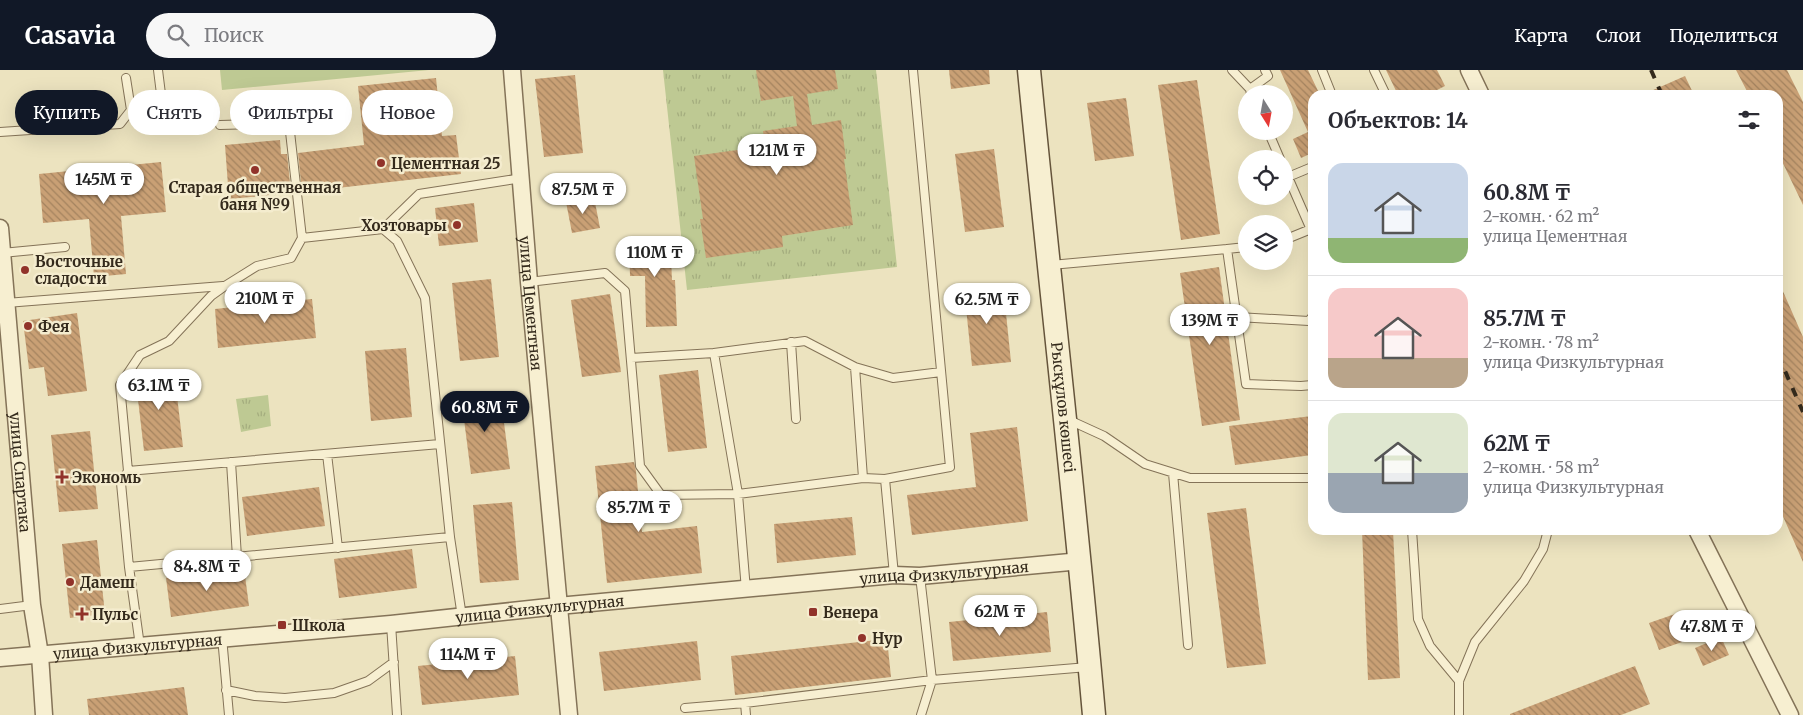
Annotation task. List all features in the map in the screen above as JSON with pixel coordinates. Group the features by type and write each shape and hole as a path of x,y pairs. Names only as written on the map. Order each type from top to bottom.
{"street":[{"name":"улица Цементная","path":"512,70 529,282 569,715"},
{"name":"Рысқұлов көшесі","path":"1029,70 1064,418 1081,561 1094,715"},
{"path":"1469,70 1479,90"},
{"name":"улица Спартака","path":"0,228 6,303 5,344 32,605 40,655 44,715"},
{"path":"1700,535 1790,715"},
{"name":"улица Физкультурная","path":"0,658 392,624 558,606 894,575 920,576 1081,561"}],"lane":[{"path":"158,70 160,90"},
{"path":"529,282 605,273 625,291 640,466 661,495 738,494 863,478 886,479 950,467 913,70"},
{"path":"1232,70 1244,85"},
{"path":"1258,85 1268,76 1265,70"},
{"path":"1322,70 1330,90"},
{"path":"1374,70 1384,90"},
{"path":"0,132 120,124 131,110 126,78"},
{"path":"140,646 129,567 121,483 128,471 120,385 140,355 169,341 211,296 257,266 292,258 302,238 289,124 220,125"},
{"path":"1293,175 1308,169"},
{"path":"302,238 382,229 419,194 522,178"},
{"path":"1293,188 1308,221"},
{"path":"382,229 397,241 426,298 450,537 462,616"},
{"path":"1293,237 1308,231"},
{"path":"2,253 64,247"},
{"path":"1048,266 1238,248"},
{"path":"1227,249 1246,384 1308,385"},
{"path":"6,303 226,286"},
{"path":"1236,317 1308,321"},
{"path":"631,358 714,353 805,341 855,367 893,378 941,372"},
{"path":"791,342 796,419"},
{"path":"714,353 738,494 746,590"},
{"path":"855,367 863,478"},
{"path":"1064,418 1104,436 1145,464 1190,478 1308,478"},
{"path":"128,471 440,444"},
{"path":"328,454 338,548"},
{"path":"231,462 237,557"},
{"path":"1173,473 1188,645"},
{"path":"886,479 894,575"},
{"path":"1412,535 1418,619 1430,646 1459,682"},
{"path":"1459,715 1459,682 1475,642 1524,581 1543,549 1547,535"},
{"path":"129,567 450,537"},
{"path":"920,576 932,680 921,715"},
{"path":"0,610 32,605"},
{"path":"392,624 397,715"},
{"path":"222,638 229,715"},
{"path":"226,690 254,696 284,698 334,693 368,681 394,662"},
{"path":"685,708 745,703 932,680 1090,666"},
{"path":"745,703 746,715"}],"green space":[{"path":"220,70 429,70 222,90"},
{"path":"663,70 876,70 897,267 687,290"},
{"path":"268,395 271,426 241,432 236,399"}],"building":[{"path":"756,70 835,70 838,89 807,94 812,125 841,120 853,225 782,236 783,247 706,258 700,219 703,219 694,156 765,146 763,131 797,126 793,96 761,101"},
{"path":"949,70 989,70 990,84 951,89"},
{"path":"1280,70 1308,70 1318,90 1308,90 1308,132 1293,99 1293,85 1287,85"},
{"path":"1386,70 1437,70 1445,86 1437,90 1396,90"},
{"path":"1736,70 1787,70 1803,102 1803,205 1783,163 1783,90 1746,90"},
{"path":"575,75 583,153 544,157 535,79"},
{"path":"1685,76 1692,90 1653,90"},
{"name":"Цементная 25","path":"436,78 437,90 362,90 362,125 358,86"},
{"path":"1197,80 1220,234 1181,240 1158,85"},
{"path":"1126,98 1134,156 1095,161 1087,103"},
{"path":"1308,132 1308,155 1301,158 1293,139"},
{"name":"Цементная 25","path":"363,135 456,135 461,174 302,192 298,153 364,145"},
{"name":"Старая общественная баня №9","path":"280,140 281,154 287,154 291,193 229,199 225,145"},
{"path":"994,149 1004,227 965,232 955,154"},
{"path":"161,162 166,212 121,216 126,274 94,277 89,219 43,223 39,174"},
{"path":"594,197 600,228 572,233 566,202"},
{"name":"Хозтовары","path":"474,203 478,242 439,246 435,208"},
{"path":"670,236 672,280 675,280 677,326 646,327 645,276 630,276 629,238"},
{"path":"1219,267 1240,420 1202,426 1180,273"},
{"path":"491,279 499,357 460,361 452,283"},
{"path":"1003,284 1011,362 972,366 964,288"},
{"path":"1783,291 1803,337 1803,562 1783,516"},
{"path":"610,294 621,372 582,377 571,300"},
{"path":"312,299 316,338 218,348 215,309"},
{"path":"77,313 87,391 48,396 44,367 29,369 23,321"},
{"path":"406,348 412,417 371,421 365,351"},
{"path":"174,370 183,447 144,451 135,374"},
{"path":"698,370 707,448 668,452 659,375"},
{"path":"500,392 510,469 471,474 461,396"},
{"path":"1308,416 1308,456 1235,465 1229,426"},
{"path":"1017,427 1028,521 912,535 907,495 976,487 970,433"},
{"path":"90,431 98,509 59,512 51,435"},
{"path":"634,462 642,532 697,526 702,573 607,583 595,466"},
{"path":"319,487 325,526 247,536 242,497"},
{"path":"512,502 519,580 480,583 473,505"},
{"path":"1246,508 1266,664 1227,668 1207,513"},
{"path":"852,517 856,555 777,563 774,524"},
{"path":"1362,535 1393,535 1400,678 1368,680"},
{"path":"97,540 105,614 70,618 62,544"},
{"path":"412,549 417,588 339,598 334,559"},
{"path":"244,568 249,606 171,617 166,578"},
{"path":"1047,612 1051,652 953,661 949,622"},
{"path":"1675,614 1685,641 1659,650 1649,623"},
{"path":"1721,637 1729,655 1703,666 1695,648"},
{"path":"887,639 891,677 735,695 731,656"},
{"path":"697,641 701,680 604,691 599,652"},
{"path":"515,656 519,695 422,705 418,666"},
{"path":"1635,666 1650,704 1621,715 1510,715 1510,714"},
{"path":"184,687 188,715 89,715 87,699"}],"railway":[{"path":"1651,70 1660,90"},
{"path":"1783,366 1803,412"}],"place":[{"name":"Цементная 25","path":"381,163"},
{"name":"Старая общественная баня №9","path":"255,170"},
{"name":"Хозтовары","path":"457,225"},
{"name":"Восточные сладости","path":"25,270"},
{"name":"Фея","path":"28,326"},
{"name":"Экономь","path":"62,477"},
{"name":"Дамеш","path":"70,582"},
{"name":"Венера","path":"813,612"},
{"name":"Пульс","path":"82,614"},
{"name":"Школа","path":"282,625"},
{"name":"Нур","path":"862,638"}]}
